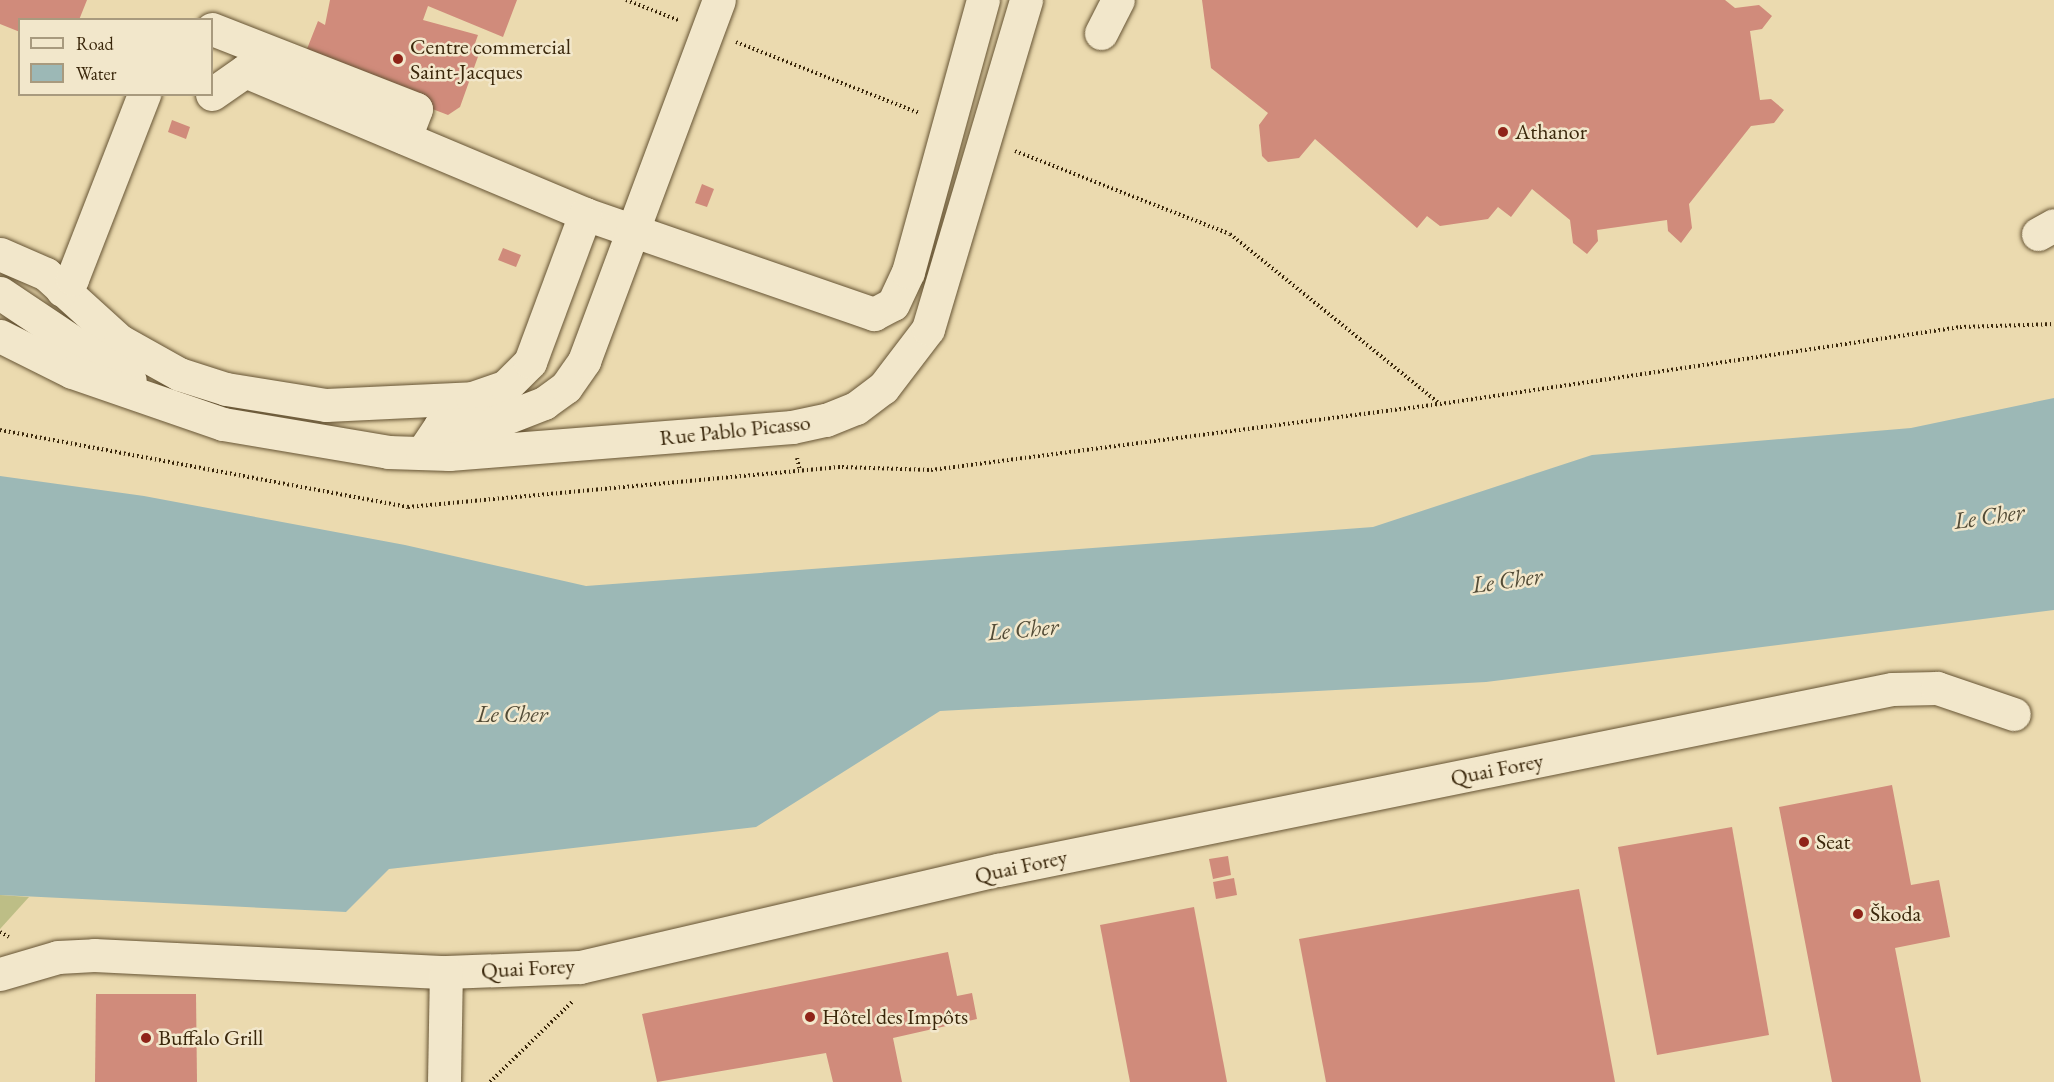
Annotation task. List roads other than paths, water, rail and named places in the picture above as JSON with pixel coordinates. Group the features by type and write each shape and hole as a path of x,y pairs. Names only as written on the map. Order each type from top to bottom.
{"street":[{"path":"422,453 440,426 522,415 566,387 602,324 633,232 719,0"},
{"path":"213,93 245,71 585,214 874,314 893,304 908,272 983,0"},
{"name":"Rue Pablo Picasso","path":"0,336 72,372 223,424 308,441 422,453 792,427 856,408 884,388 928,329 1026,0"},
{"path":"1101,33 1118,0"},
{"path":"213,29 416,109 405,138"},
{"path":"62,290 72,279 143,96"},
{"path":"0,254 46,274 120,341 178,374 226,389 326,405 472,398 506,386 530,362 585,214"},
{"name":"Rue Pablo Picasso","path":"0,293 166,405"},
{"name":"Quai Forey","path":"9,970 94,955 446,972 580,967 998,870 1892,689 1937,688 2014,714"},
{"path":"0,996 9,970"},
{"path":"444,1082 446,972"}],"water":[{"name":"Le Cher","path":"2054,398 2054,610 1486,682 940,711 756,827 389,869 346,912 0,895 0,476 144,496 405,545 586,586 1373,527 1592,455 1911,428"}],"place":[{"name":"Centre commercial Saint-Jacques","path":"398,59"},
{"name":"Athanor","path":"1503,132"},
{"name":"Seat","path":"1804,842"},
{"name":"Škoda","path":"1858,914"},
{"name":"Hôtel des Impôts","path":"810,1017"},
{"name":"Buffalo Grill","path":"146,1038"}]}
